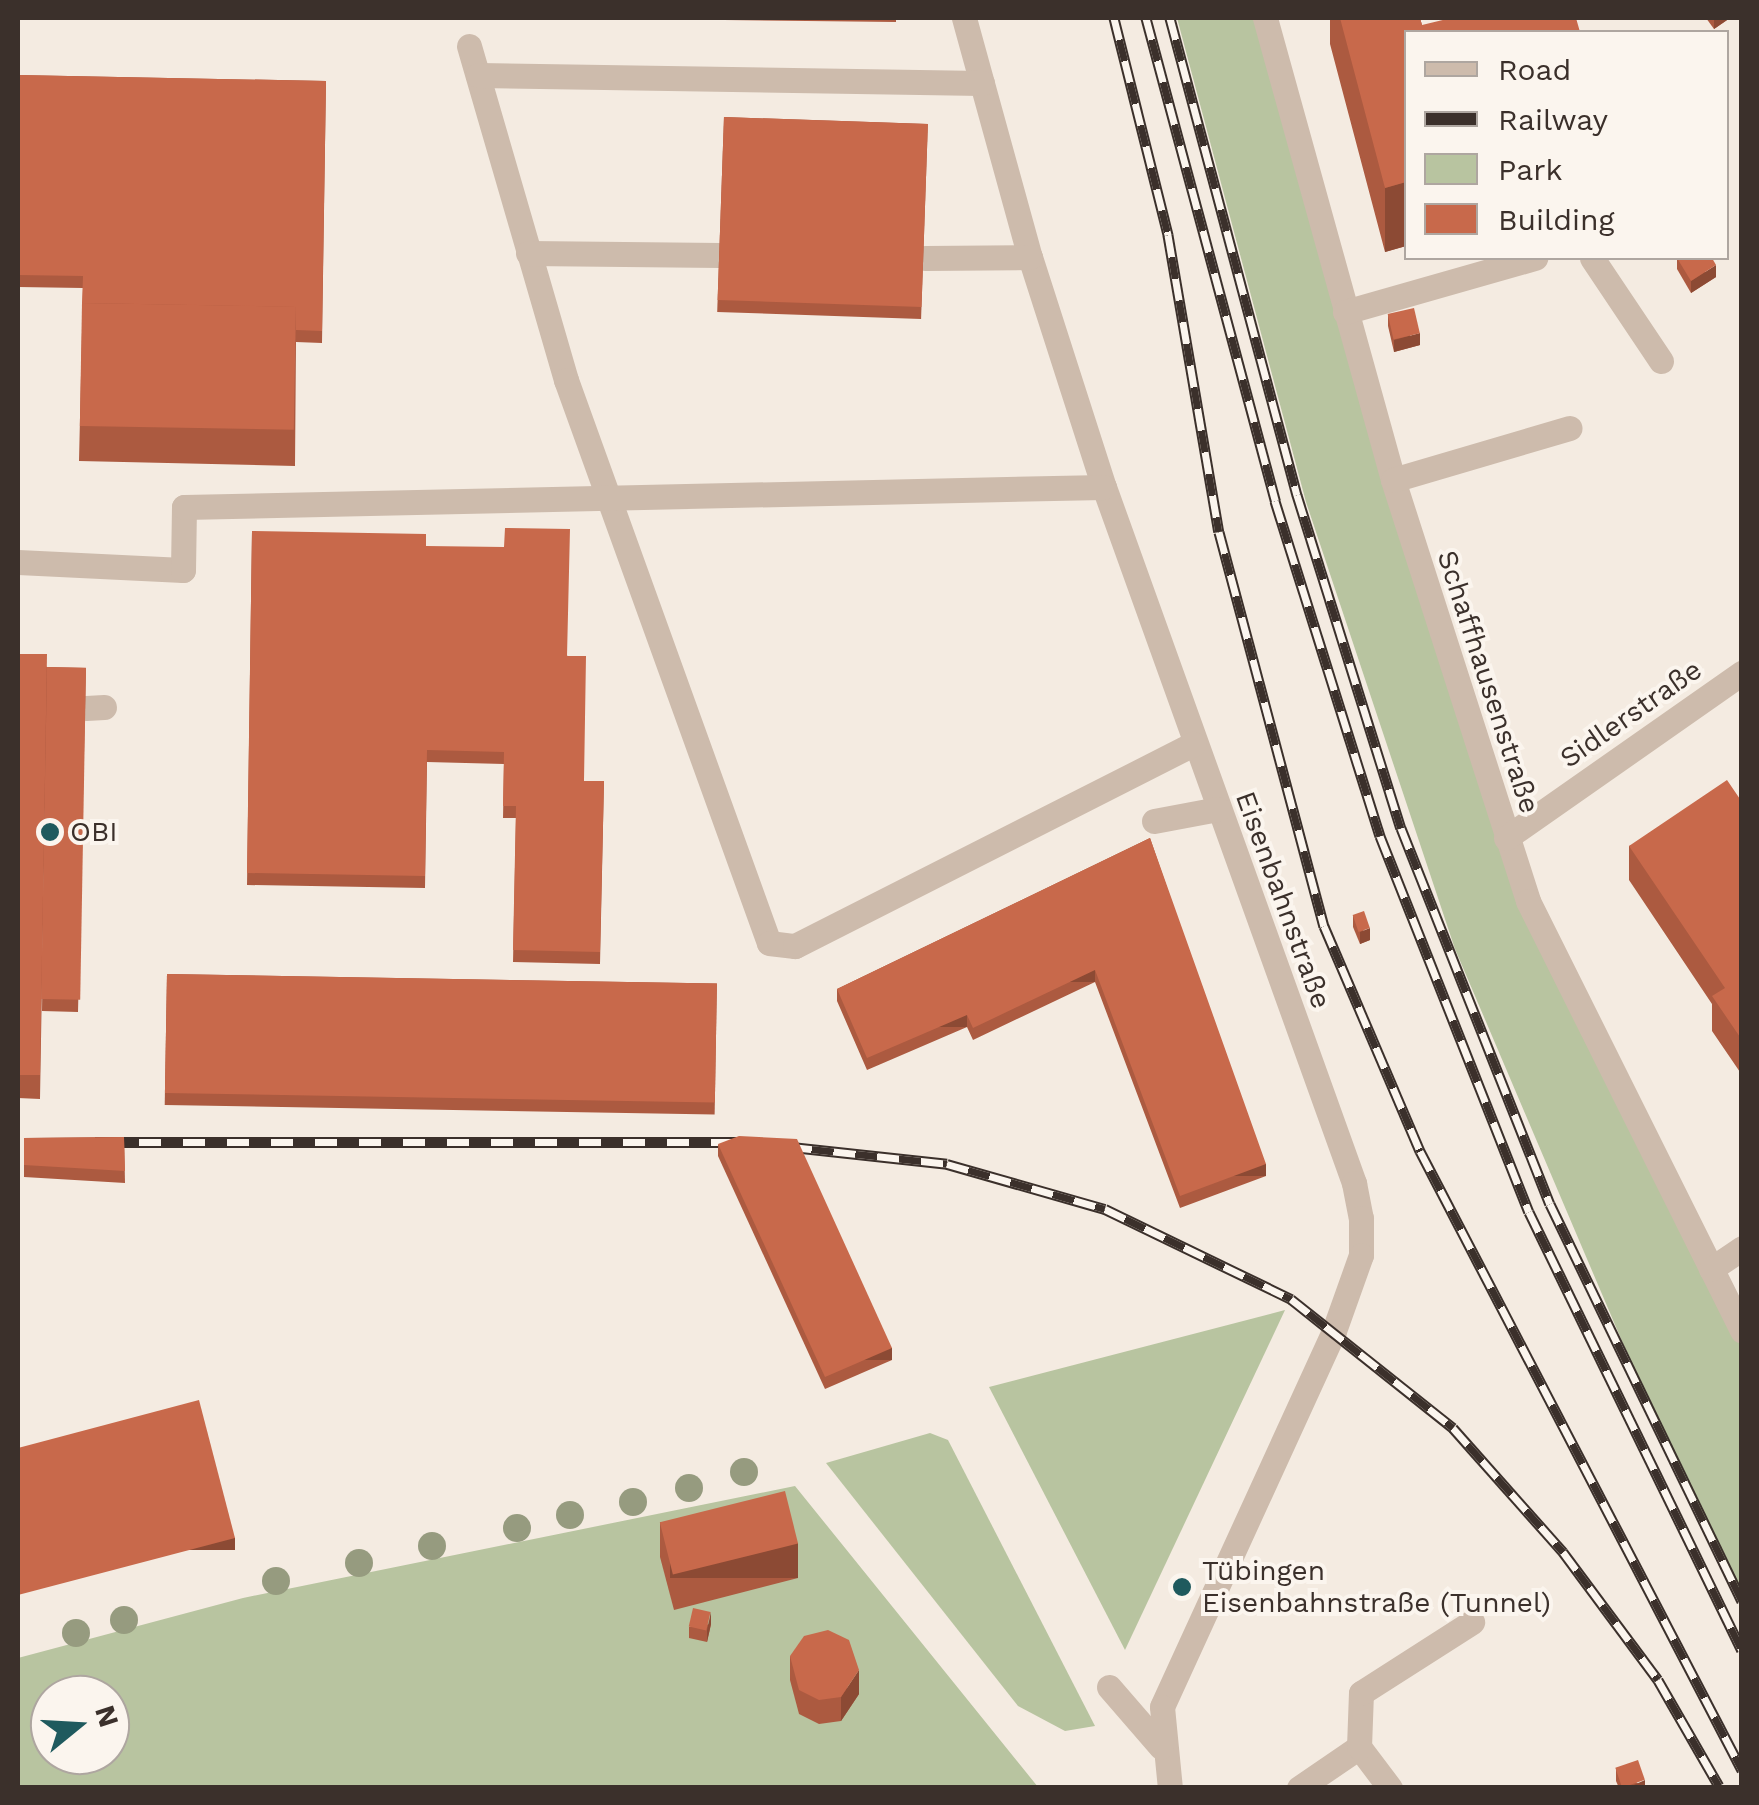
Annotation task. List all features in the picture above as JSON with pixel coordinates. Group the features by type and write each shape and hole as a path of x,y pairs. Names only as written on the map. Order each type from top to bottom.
{"street":[{"name":"Eisenbahnstraße","path":"964,18 1030,257 1104,488 1354,1182 1360,1256 1334,1331 1175,1669 1162,1707 1161,1747 1170,1788"},
{"name":"Schaffhausenstraße","path":"1265,18 1393,480 1506,838 1562,973 1711,1269 1738,1313"},
{"path":"469,46 528,253 604,493 769,943 794,946 1194,744"},
{"path":"478,75 982,82"},
{"path":"528,253 720,255"},
{"path":"925,258 1030,257"},
{"path":"1345,312 1528,260"},
{"path":"1593,260 1661,362"},
{"path":"1393,480 1570,428"},
{"path":"18,562 183,570 184,507 604,493 1104,488"},
{"name":"Sidlerstraße","path":"1506,838 1742,673"},
{"path":"1154,821 1218,809"},
{"path":"1711,1269 1742,1248"},
{"path":"1390,1788 1359,1747 1361,1692 1472,1622"},
{"path":"1109,1687 1161,1747"},
{"path":"1299,1788 1359,1747"}],"green space":[{"path":"1177,18 1265,18 1495,810 1741,1331 1741,1592 1682,1482 1455,949 1306,502"},
{"path":"1285,1310 1125,1650 989,1387"},
{"path":"930,1433 948,1440 1095,1726 1065,1731 1018,1706 826,1463"},
{"path":"795,1486 1038,1787 18,1788 18,1658 243,1598"}],"building":[{"path":"1340,18 1420,18 1422,25 1451,18 1576,18 1579,30 1404,30 1404,183 1385,188"},
{"path":"18,75 326,81 322,331 296,330 296,307 82,303 83,276 18,275"},
{"path":"724,117 928,124 921,307 718,300"},
{"path":"1678,260 1713,260 1716,265 1691,281"},
{"path":"82,303 296,307 294,430 80,426"},
{"path":"1414,308 1420,333 1394,339 1388,314"},
{"path":"505,528 570,529 567,656 586,656 584,781 604,781 600,952 513,950 516,806 503,806 504,752 427,750 425,876 247,873 252,531 426,534 426,546 504,547"},
{"path":"18,654 47,654 40,1075 18,1075"},
{"path":"47,667 86,668 80,1000 41,999"},
{"path":"1727,780 1742,802 1742,1040 1712,996 1725,988 1629,846"},
{"path":"1150,838 1266,1164 1180,1196 1095,970 973,1028 967,1015 867,1058 837,989"},
{"path":"1364,911 1370,928 1359,932 1353,915"},
{"path":"167,974 717,984 715,1103 165,1093"},
{"path":"739,1136 797,1139 892,1348 825,1377 718,1144"},
{"path":"124,1137 125,1171 24,1165 24,1138"},
{"path":"199,1400 235,1538 18,1595 18,1448"},
{"path":"785,1491 798,1543 673,1575 660,1522"},
{"path":"693,1608 711,1612 706,1631 689,1627"},
{"path":"828,1630 849,1640 859,1670 841,1697 819,1700 799,1690 790,1656 804,1636"},
{"path":"1638,1760 1645,1780 1622,1788 1615,1768"}],"railway":[{"path":"1114,18 1168,235 1219,532 1324,926 1420,1151 1742,1770"},
{"path":"1146,18 1275,501 1380,836 1529,1212 1742,1650"},
{"path":"1170,18 1297,495 1401,828 1550,1204 1742,1601"},
{"path":"95,1142 746,1142 947,1164 1105,1209 1291,1299 1453,1428 1563,1552 1658,1680 1719,1786"}],"place":[{"name":"OBI","path":"50,832"},
{"name":"Tübingen Eisenbahnstraße (Tunnel)","path":"1182,1587"}]}
